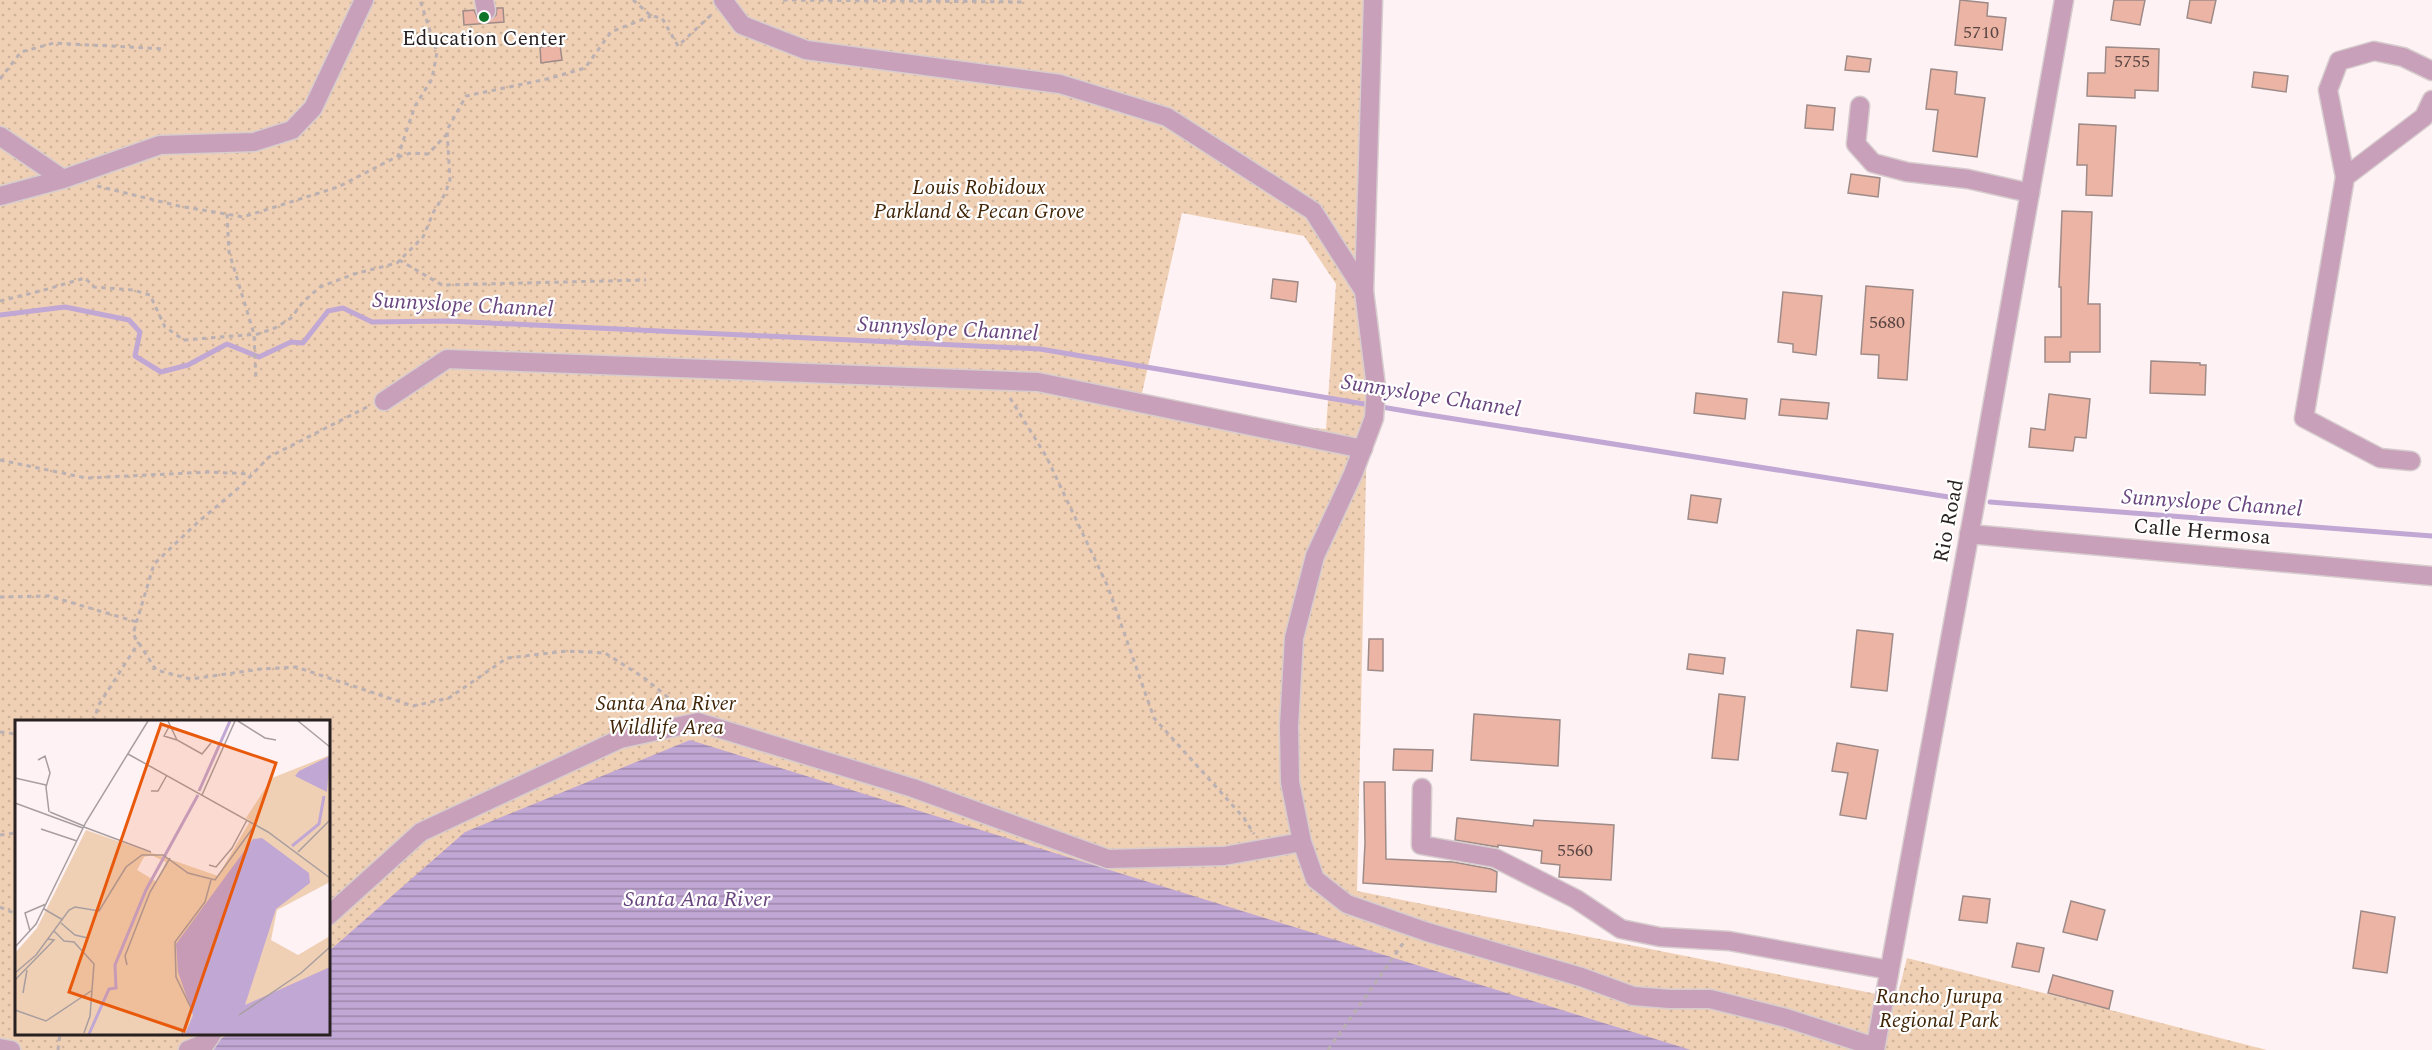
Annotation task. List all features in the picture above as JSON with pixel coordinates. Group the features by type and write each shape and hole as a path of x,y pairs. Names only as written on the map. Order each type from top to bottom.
{"street":[{"path":"0,196 63,179 160,146 254,142 292,130 313,108 364,0"},
{"path":"1373,0 1364,291 1376,387 1374,418 1363,449 1315,556 1294,638 1289,726 1290,782 1302,842 1315,879 1347,904 1414,928 1581,977 1633,996 1710,999 1786,1018 1875,1048"},
{"name":"Rio Road","path":"1875,1048 2064,0"},
{"path":"724,1 742,25 806,50 1059,84 1167,117 1312,211 1364,291"},
{"path":"2411,461 2380,458 2304,418 2345,177 2328,90 2339,62 2374,51 2403,57 2432,71"},
{"path":"2345,177 2424,117 2432,100"},
{"path":"1860,106 1856,144 1873,163 1907,172 1968,179 2030,193"},
{"path":"0,136 63,179"},
{"path":"384,401 447,359 999,380 1038,382 1363,449"},
{"name":"Calle Hermosa","path":"1968,534 2432,576"},
{"path":"330,914 421,832 620,739 698,722 913,788 1108,859 1224,856 1302,842"},
{"path":"1422,788 1421,845 1496,858 1576,899 1621,929 1660,937 1729,941 1889,970"},
{"path":"188,1050 206,1043 211,1035"},
{"path":"0,1048 11,1050"}],"path":[{"path":"95,185 179,206 243,217 338,187 398,156 415,106 432,78 437,52 420,0"},
{"path":"633,0 651,16 662,18 678,46 724,1"},
{"path":"783,0 1024,2"},
{"path":"0,301 44,291 85,278 94,287 133,290 150,295 165,327 184,340 254,334 275,328 291,318 303,302 320,287 399,260 423,237 450,180 447,129 466,96 547,79 585,68 611,32 651,16"},
{"path":"0,79 21,52 54,43 165,49"},
{"path":"391,159 411,153 428,154 448,133"},
{"path":"227,214 229,252 254,334 256,380"},
{"path":"399,260 442,285 646,280"},
{"path":"999,380 1046,456 1108,587 1154,718 1244,818 1263,849"},
{"path":"384,401 354,412 269,457 154,564 133,634 156,669 191,680 261,669 296,667 413,706 449,698 507,658 567,651 604,653 643,676 698,722"},
{"path":"0,460 86,478 209,472 253,474"},
{"path":"0,597 49,596 137,622"},
{"path":"94,720 98,706 139,642"},
{"path":"0,732 15,734"},
{"path":"0,836 15,833"},
{"path":"0,907 15,914"},
{"path":"1328,1050 1414,928"},
{"path":"58,1050 60,1035"}],"green space":[{"name":"Santa Ana River Wildlife Area","path":"0,0 1363,0 1367,429 1357,891 1897,998 1907,958 2267,1050 0,1050","holes":["1182,213 1304,236 1336,284 1326,429 1138,411"]}],"water":[{"name":"Santa Ana River","path":"690,740 1691,1050 201,1050 227,1035 330,1035 330,950 465,832"}],"building":[{"path":"1960,0 1988,3 1987,16 2006,18 2002,50 1955,45"},
{"path":"2114,0 2145,0 2140,25 2111,20"},
{"path":"2190,0 2216,0 2211,23 2187,18"},
{"name":"Education Center","path":"497,8 503,8 504,22 464,25 463,11 474,10 478,19 487,22 496,15"},
{"path":"560,45 562,60 541,63 540,47"},
{"path":"2106,47 2159,49 2158,91 2135,90 2135,98 2087,96 2088,73 2105,73"},
{"path":"1847,56 1871,59 1869,72 1845,70"},
{"path":"1931,69 1957,72 1955,94 1985,98 1977,157 1933,151 1938,110 1926,109"},
{"path":"2254,72 2288,76 2286,92 2252,87"},
{"path":"1807,105 1835,108 1833,130 1805,128"},
{"path":"2079,124 2116,126 2112,196 2086,195 2087,165 2077,165"},
{"path":"1851,174 1880,178 1878,197 1848,193"},
{"path":"2062,211 2092,212 2088,304 2100,304 2100,352 2070,352 2070,362 2045,362 2045,337 2061,337 2061,287 2059,287"},
{"path":"1273,279 1298,282 1296,302 1271,298"},
{"path":"1866,286 1913,290 1907,380 1878,378 1879,355 1861,354"},
{"path":"1783,292 1822,296 1816,355 1793,352 1793,344 1778,342"},
{"path":"2151,361 2206,365 2205,395 2150,393"},
{"path":"1696,393 1747,399 1745,419 1694,413"},
{"path":"2049,394 2090,399 2086,438 2075,437 2073,451 2029,447 2031,428 2045,430"},
{"path":"1781,399 1829,403 1827,419 1779,415"},
{"path":"1691,495 1721,499 1717,523 1688,519"},
{"path":"1857,630 1893,634 1887,691 1851,687"},
{"path":"1369,639 1383,639 1383,671 1368,670"},
{"path":"1689,654 1725,658 1723,674 1687,669"},
{"path":"1719,694 1745,697 1738,760 1712,758"},
{"path":"1474,714 1560,720 1558,766 1471,760"},
{"path":"1837,743 1878,750 1866,819 1840,815 1848,773 1832,771"},
{"path":"1394,749 1433,750 1432,771 1393,770"},
{"path":"1364,782 1385,782 1386,859 1453,862 1491,869 1497,872 1496,892 1363,883"},
{"path":"1457,818 1533,826 1534,820 1614,825 1611,880 1559,877 1560,865 1541,863 1542,851 1455,840"},
{"path":"1963,896 1990,899 1987,923 1959,920"},
{"path":"2071,901 2105,910 2097,940 2063,932"},
{"path":"2361,911 2395,917 2387,973 2353,968"},
{"path":"2017,943 2044,948 2039,972 2012,967"},
{"path":"2053,975 2113,991 2109,1009 2048,993"}],"waterway":[{"name":"Sunnyslope Channel","path":"0,315 65,307 129,320 140,332 135,356 161,372 188,365 227,344 259,357 291,342 303,343 328,311 343,308 372,322 448,321 1040,349 1417,413 1955,498"},
{"name":"Sunnyslope Channel","path":"1990,502 2432,536"}],"place":[{"name":"Education Center","path":"484,17"}],"park label":[{"name":"Louis Robidoux Parkland & Pecan Grove","path":"979,200"},
{"name":"Rancho Jurupa Regional Park","path":"1939,1009"}]}
